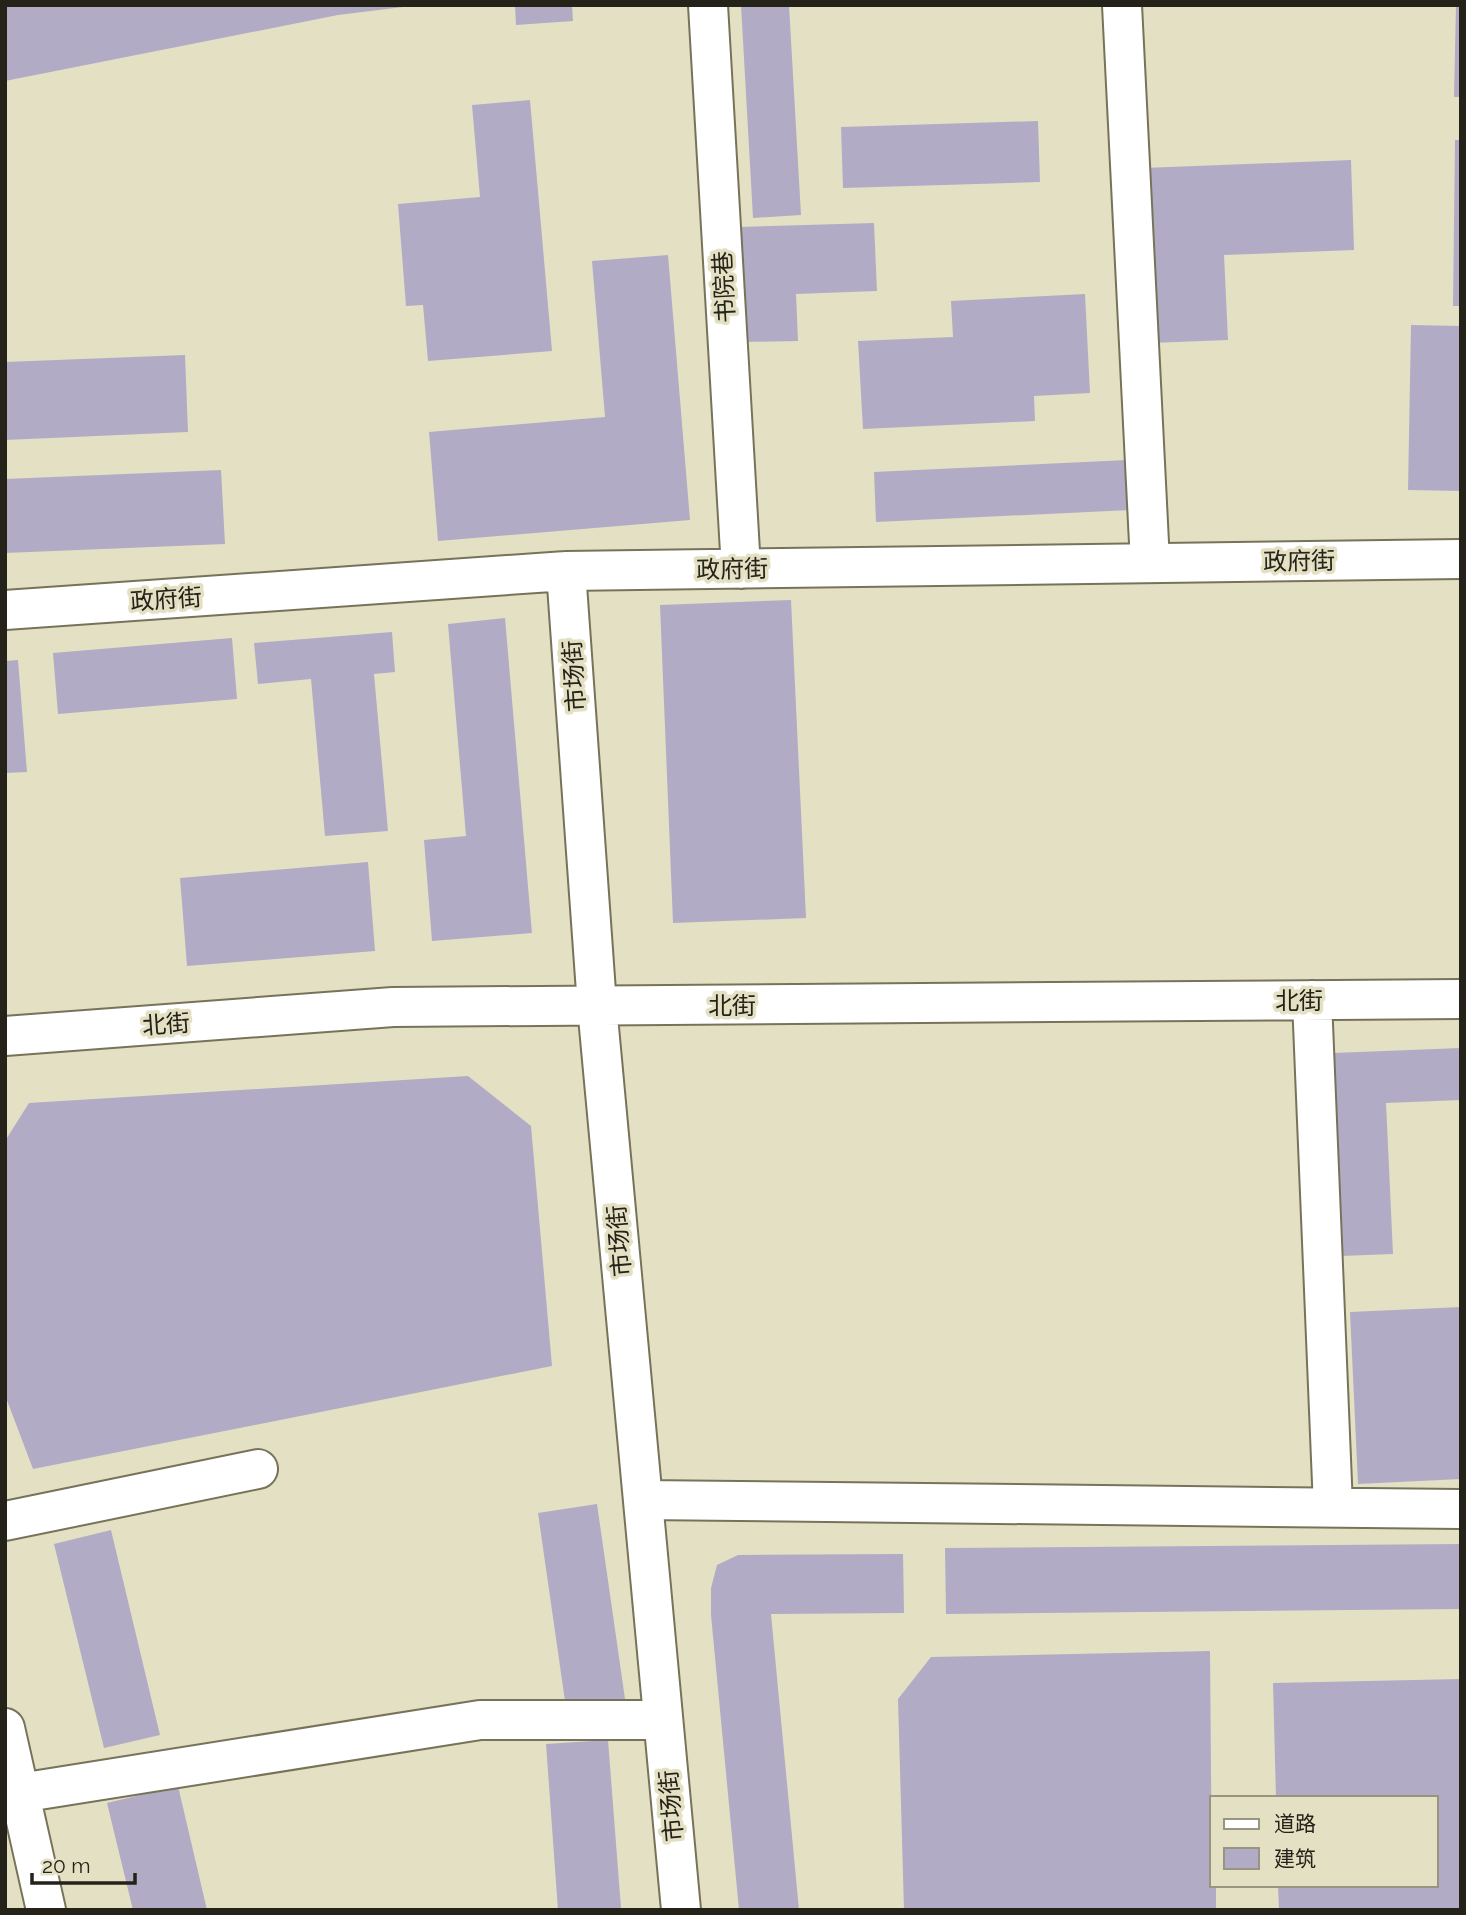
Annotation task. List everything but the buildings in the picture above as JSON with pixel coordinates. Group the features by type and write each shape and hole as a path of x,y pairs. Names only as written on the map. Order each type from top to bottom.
{"street":[{"name":"书院巷","path":"708,5 741,569"},
{"path":"1122,5 1150,563"},
{"name":"政府街","path":"5,610 566,572 1461,559"},
{"name":"市场街","path":"566,572 597,1006 681,1910"},
{"name":"北街","path":"5,1036 393,1007 1461,999"},
{"path":"1312,1000 1333,1507"},
{"path":"5,1521 258,1469"},
{"path":"643,1500 1461,1509"},
{"path":"20,1793 480,1720 663,1720"},
{"path":"5,1728 46,1910"}]}
